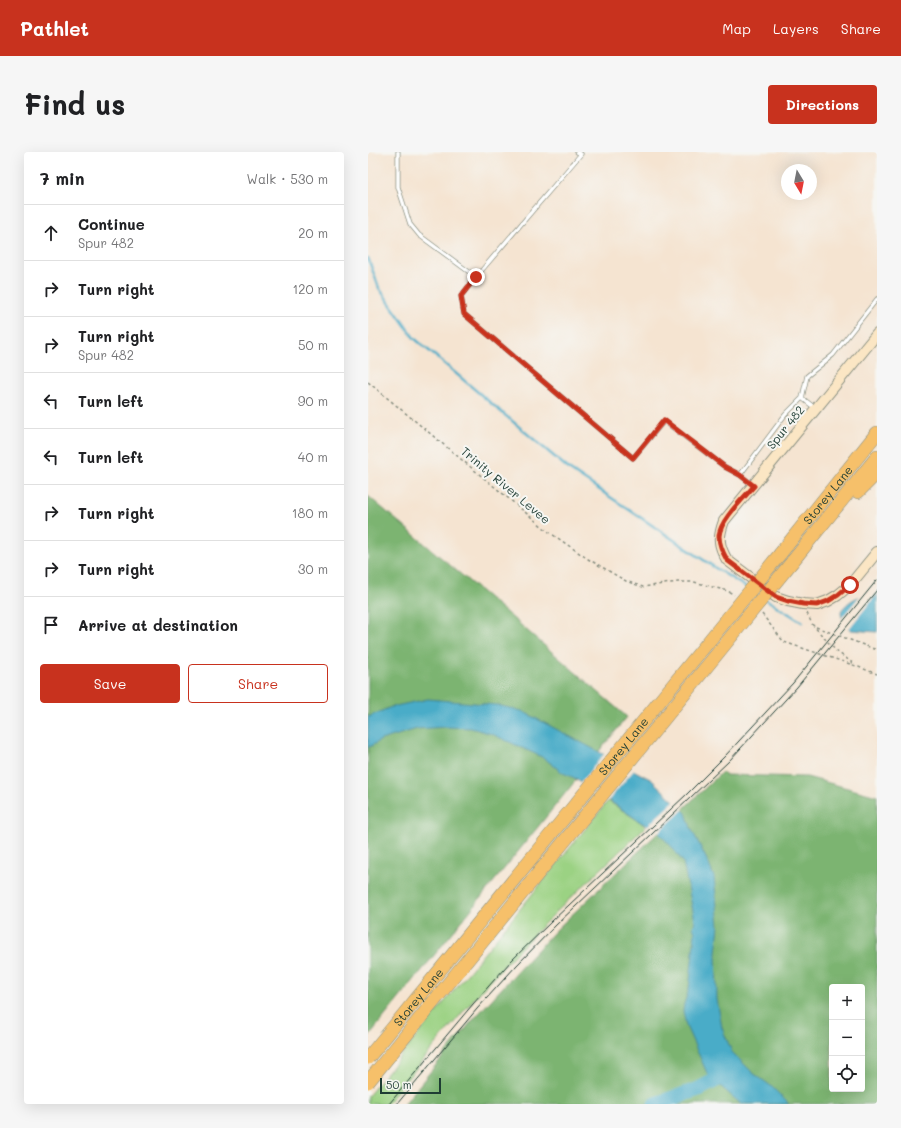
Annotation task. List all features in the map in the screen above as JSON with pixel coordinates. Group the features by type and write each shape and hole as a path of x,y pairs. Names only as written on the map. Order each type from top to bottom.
{"highway":[{"name":"Storey Lane","path":"368,1058 877,433"},
{"name":"Storey Lane","path":"368,1082 877,457"},
{"path":"817,531 877,473"}],"main road":[{"name":"Spur 482","path":"803,604 776,597 727,560 719,541 720,531 724,521 877,334"},
{"path":"803,604 817,605 838,595 850,585 877,552"}],"lane":[{"path":"398,152 398,187 410,224 419,234 476,277"},
{"path":"578,152 581,154 461,296 464,314 633,458 664,420 725,467 740,475 754,486"},
{"path":"740,475 785,416 802,398 807,376 833,354 877,299"},
{"path":"802,398 816,409"}],"path":[{"name":"Trinity River Levee","path":"368,382 549,532 588,560 626,581 643,587 678,582 694,582 728,591 734,595"},
{"path":"803,604 812,624 836,651 856,666"},
{"path":"758,611 764,615 775,632 784,642 877,674"},
{"path":"815,627 877,650"}],"green space":[{"path":"368,496 627,717 368,1037"},
{"path":"722,772 725,775 807,777 877,796 877,1104 404,1104 471,1022 558,928"},
{"path":"608,801 642,823 645,827 498,972 387,1104 368,1104 368,1096"}],"water":[{"path":"869,594 877,595 877,632 851,630 843,622 841,611 853,600 860,596"},
{"path":"428,699 497,705 522,711 652,780 686,813 691,828 714,877 719,926 716,952 717,999 722,1028 732,1052 753,1073 771,1086 789,1104 741,1104 707,1073 686,1026 683,1011 689,989 695,933 693,927 695,921 683,862 671,846 657,831 642,823 577,779 563,773 544,758 492,734 471,728 446,727 417,729 381,740 368,748 368,717 391,707"}],"pier":[{"path":"869,592 877,594 848,630 844,627 840,620 862,593"},
{"path":"605,753 635,769 607,802 580,783"},
{"path":"675,800 684,809 657,834 646,827"}],"waterway":[{"path":"368,258 379,288 414,338 570,470 747,588"},
{"path":"767,600 802,622"},
{"path":"655,1104 699,1089 733,1071"}],"tram line":[{"path":"389,1104 511,961 687,794 725,756 793,683 877,580"},
{"path":"397,1104 477,1009 516,966 556,925 729,761 797,687 877,590"}],"route":[{"path":"476,277 461,296 464,314 633,458 660,427 664,420 725,467 740,475 754,486 724,521 720,531 719,541 727,560 776,597 788,601 817,605 838,595 850,585"}]}
